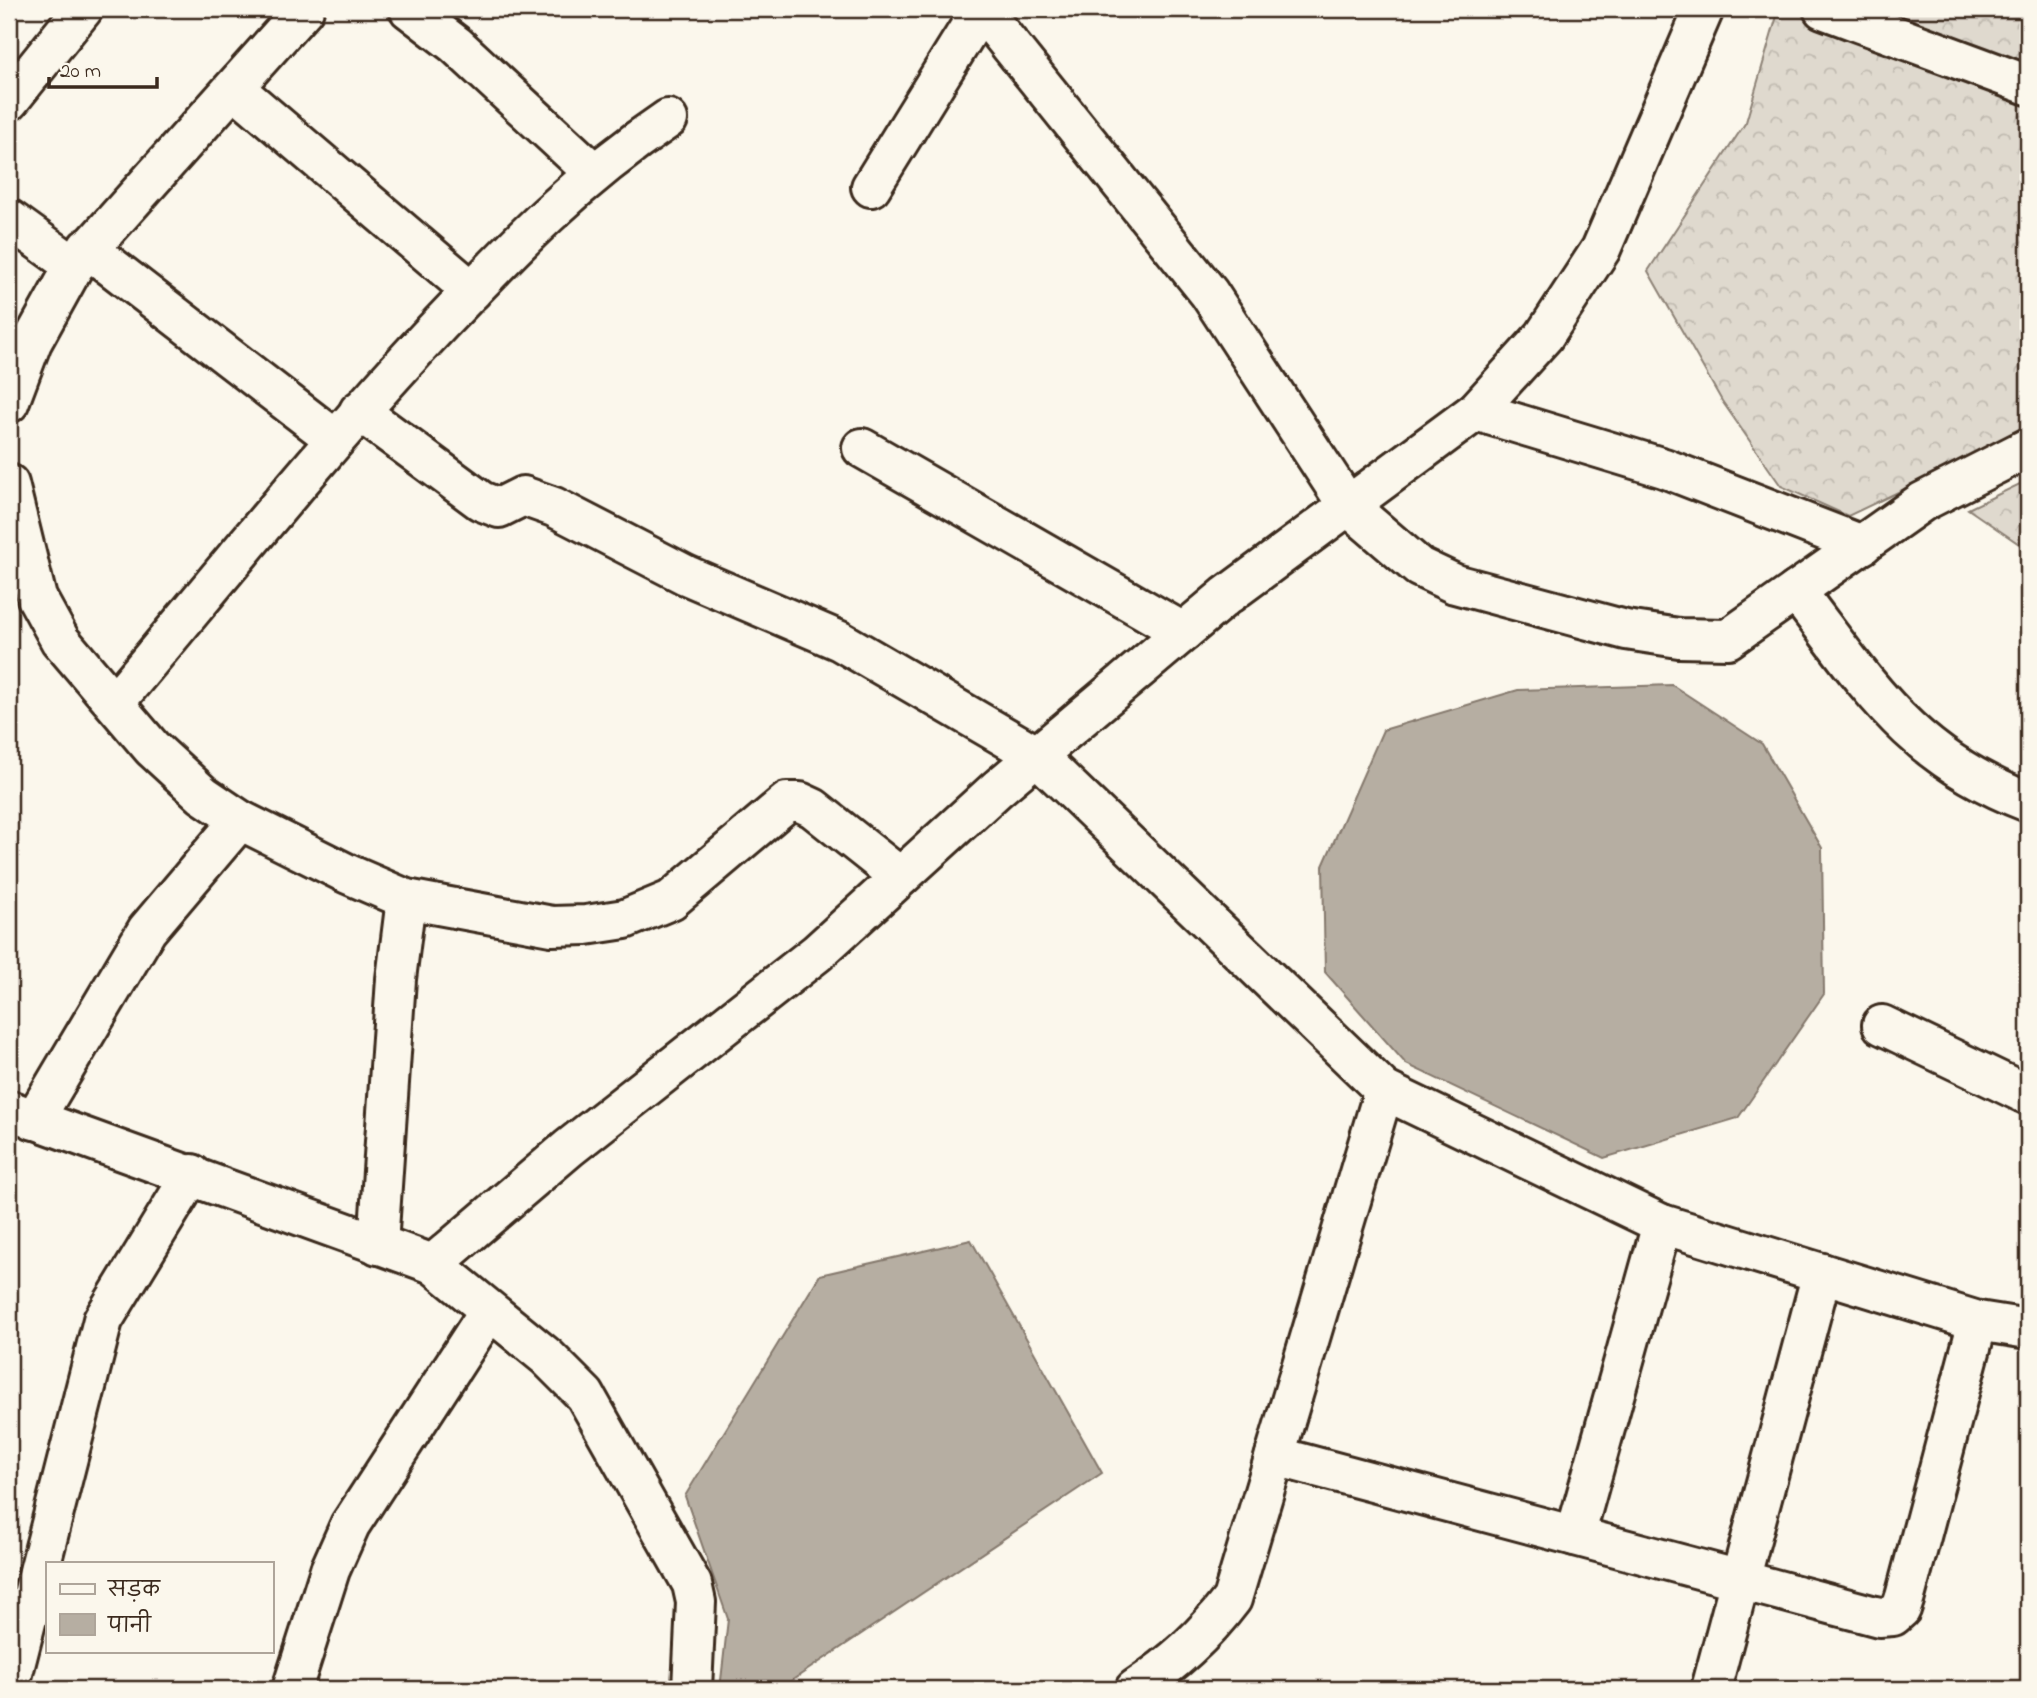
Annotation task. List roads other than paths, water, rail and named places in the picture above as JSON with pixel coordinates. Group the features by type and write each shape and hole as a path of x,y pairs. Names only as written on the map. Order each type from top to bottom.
{"street":[{"path":"9,101 83,9"},
{"path":"9,402 32,342 81,257 303,9"},
{"path":"410,9 456,45 593,172"},
{"path":"871,187 979,9 1209,293 1348,506 1419,567 1455,584 1626,630 1679,638 1728,639 1922,502 2028,448"},
{"path":"433,1264 569,1148 817,953 1036,755 1227,596 1476,411 1544,336 1601,249 1704,9"},
{"path":"1823,9 2028,85"},
{"path":"234,88 472,291"},
{"path":"115,702 347,425 524,235 593,172 668,119"},
{"path":"9,219 81,257 347,425 481,501 499,508 523,496 554,507 686,575 840,641 1036,755 1384,1090 1662,1224 1978,1321 2028,1329"},
{"path":"1476,411 1664,468 1862,545"},
{"path":"862,449 1183,632"},
{"path":"9,484 37,598 60,640 152,748 203,795 240,820 348,874 407,899 508,920 552,926 586,925 625,919 671,900 787,802 800,802 813,808 900,877"},
{"path":"1796,591 1896,719 1936,754 1991,788 2028,802"},
{"path":"240,820 147,930 21,1115 192,1174 433,1264 547,1357 585,1395 692,1584 696,1602 692,1689"},
{"path":"378,1245 396,979 407,899"},
{"path":"1882,1025 2028,1095"},
{"path":"1135,1689 1173,1663 1207,1633 1232,1599 1384,1090"},
{"path":"9,1689 103,1320 192,1174"},
{"path":"1576,1536 1662,1224"},
{"path":"1711,1689 1822,1273"},
{"path":"292,1689 330,1570 350,1525 489,1311"},
{"path":"1275,1456 1880,1617 1893,1616 1901,1609 1978,1321"}],"water":[{"path":"1672,685 1762,744 1822,848 1824,994 1738,1118 1604,1158 1406,1064 1325,972 1323,866 1383,730 1518,690"},
{"path":"971,1240 1102,1473 779,1689 720,1689 728,1619 685,1496 820,1275"}]}
